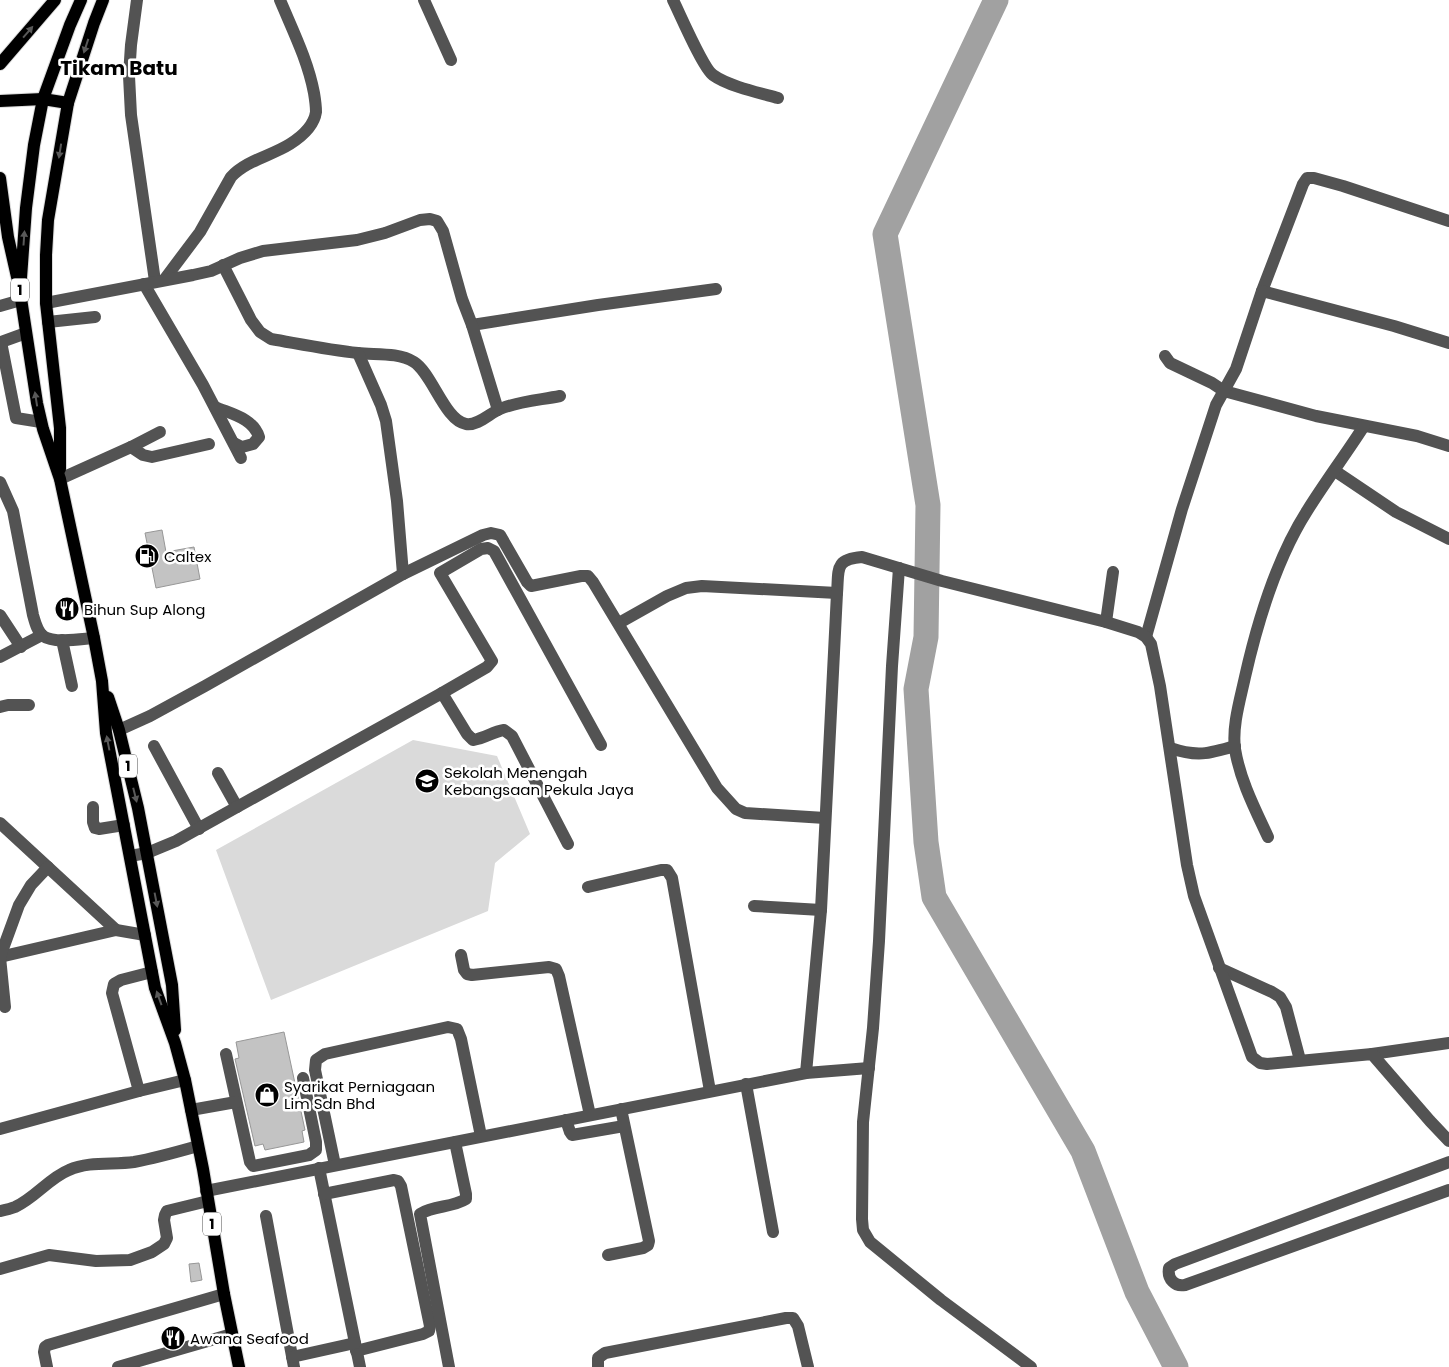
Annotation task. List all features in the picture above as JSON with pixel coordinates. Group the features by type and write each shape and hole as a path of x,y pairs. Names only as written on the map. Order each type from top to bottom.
{"main road":[{"path":"0,64 55,0"},
{"name":"1","path":"81,0 70,24 43,98 28,190 21,296 41,422 60,479 94,638 102,681 106,733 155,988 175,1043 185,1080 239,1367"},
{"name":"1","path":"60,479 60,428 46,303 48,220 68,103 94,23 104,0"},
{"path":"0,101 43,98 68,103"},
{"path":"0,178 8,237 21,296"},
{"name":"1","path":"102,681 119,730 138,808 172,985 175,1043"}],"street":[{"path":"137,0 129,76 131,115 154,282 242,458"},
{"path":"154,282 200,232 231,176 237,170 281,150 298,139 311,126 316,113 312,82 308,67 280,0"},
{"path":"424,0 451,60"},
{"path":"673,0 711,74 724,81 778,98"},
{"path":"1146,637 1182,509 1216,405 1236,369 1262,291 1303,184 1308,178 1314,178 1449,221"},
{"path":"46,303 193,275 263,251 357,240 385,233 420,220 430,219 437,221 443,231 462,299 498,410"},
{"path":"223,265 251,320 260,332 272,339 358,353 400,356 413,361 424,371 432,387 452,416 459,422 468,424 481,420 498,410 516,403 560,396"},
{"path":"472,325 716,289"},
{"path":"1262,291 1394,326 1449,343"},
{"path":"0,306 21,296"},
{"path":"48,322 95,317"},
{"path":"26,333 2,342 16,418 41,422"},
{"path":"358,353 386,421 397,501 403,574"},
{"path":"1165,356 1170,363 1212,383 1224,391 1316,416 1417,436 1449,446"},
{"path":"215,407 250,422 259,437 254,444 242,447 234,443"},
{"path":"1268,837 1239,770 1235,746 1236,721 1254,640 1271,588 1288,545 1306,511 1364,426"},
{"path":"60,479 160,432"},
{"path":"131,447 143,455 152,457 208,444"},
{"path":"1335,471 1396,512 1449,539"},
{"path":"0,482 13,511 33,615 42,635 50,639 62,640 94,638"},
{"path":"119,730 150,716 403,574 483,535 500,535 531,586 588,576 620,623 717,788 736,809 746,813 825,818"},
{"path":"130,856 147,853 199,829 487,667 492,661 440,572 481,549 488,548 494,550 601,745"},
{"path":"806,1073 821,910 837,593 840,567 846,560 862,557 942,581 1106,622 1138,632 1146,637 1151,644 1154,660 1170,748 1187,865 1194,896 1252,1057 1260,1063 1268,1064 1372,1054 1449,1043"},
{"path":"898,568 879,941 873,1028 863,1122 863,1230 870,1242 941,1300 1031,1367"},
{"path":"1106,622 1113,572"},
{"path":"620,623 667,596 686,588 702,586 837,593"},
{"path":"0,615 21,647"},
{"path":"0,657 42,635"},
{"path":"62,640 72,686"},
{"path":"442,693 467,734 473,740 483,739 496,731 504,730 512,736 568,844"},
{"path":"0,707 29,706"},
{"path":"154,746 199,829"},
{"path":"1170,748 1197,754 1214,752 1235,746"},
{"path":"218,773 237,807"},
{"path":"93,807 95,828 124,826"},
{"path":"0,824 116,930"},
{"path":"5,1007 0,957 19,905 31,885 48,867"},
{"path":"588,887 668,870 672,878 710,1091"},
{"path":"754,906 821,910"},
{"path":"0,957 116,930 145,935"},
{"path":"461,955 467,974 472,975 556,969 590,1115"},
{"path":"1219,968 1280,997 1286,1007 1300,1060"},
{"path":"139,1091 112,993 114,984 121,980 152,972"},
{"path":"335,1165 315,1070 316,1060 325,1054 448,1027 457,1029 461,1039 482,1136"},
{"path":"226,1054 250,1162 253,1166 309,1155 316,1150 303,1078"},
{"path":"1372,1054 1449,1141"},
{"path":"0,1269 49,1255 96,1260 130,1260 152,1252 164,1244 167,1238 164,1220 167,1211 207,1196 319,1168 806,1073 869,1068"},
{"path":"0,1129 185,1080"},
{"path":"746,1084 773,1232"},
{"path":"191,1110 236,1102"},
{"path":"608,1256 643,1248 648,1245 621,1109"},
{"path":"566,1120 572,1135 624,1126"},
{"path":"449,1367 420,1214 426,1210 461,1202 466,1199 455,1142"},
{"path":"0,1212 16,1207 54,1178 70,1169 88,1165 133,1162 198,1146"},
{"path":"1449,1162 1176,1264 1169,1268 1171,1278 1179,1286 1185,1285 1449,1190"},
{"path":"319,1168 360,1367"},
{"path":"266,1216 293,1362 423,1334 429,1331 428,1316 401,1186 398,1181 394,1180 324,1194"},
{"path":"47,1367 44,1352 48,1344 224,1294"},
{"path":"598,1367 598,1358 605,1353 793,1318 798,1326 808,1367"},
{"path":"118,1367 232,1334"}],"shaded area":[{"path":"413,740 497,756 530,834 495,863 488,911 271,1000 216,850"}],"building":[{"path":"162,530 166,552 194,547 200,579 156,588 145,533"},
{"name":"Syarikat Perniagaan Lim Sdn Bhd","path":"284,1032 305,1130 302,1131 304,1142 265,1150 263,1144 255,1146 235,1059 239,1058 236,1042"},
{"path":"199,1263 202,1280 191,1282 189,1264"}],"waterway":[{"path":"996,0 885,234 928,505 926,637 916,689 926,842 934,897 1083,1151 1137,1292 1176,1367"}],"place":[{"name":"Caltex","path":"147,556"},
{"name":"Bihun Sup Along","path":"67,609"},
{"name":"Sekolah Menengah Kebangsaan Pekula Jaya","path":"427,781"},
{"name":"Syarikat Perniagaan Lim Sdn Bhd","path":"267,1095"},
{"name":"Awana Seafood","path":"173,1338"}],"district":[{"name":"Tikam Batu","path":"119,68"}]}
